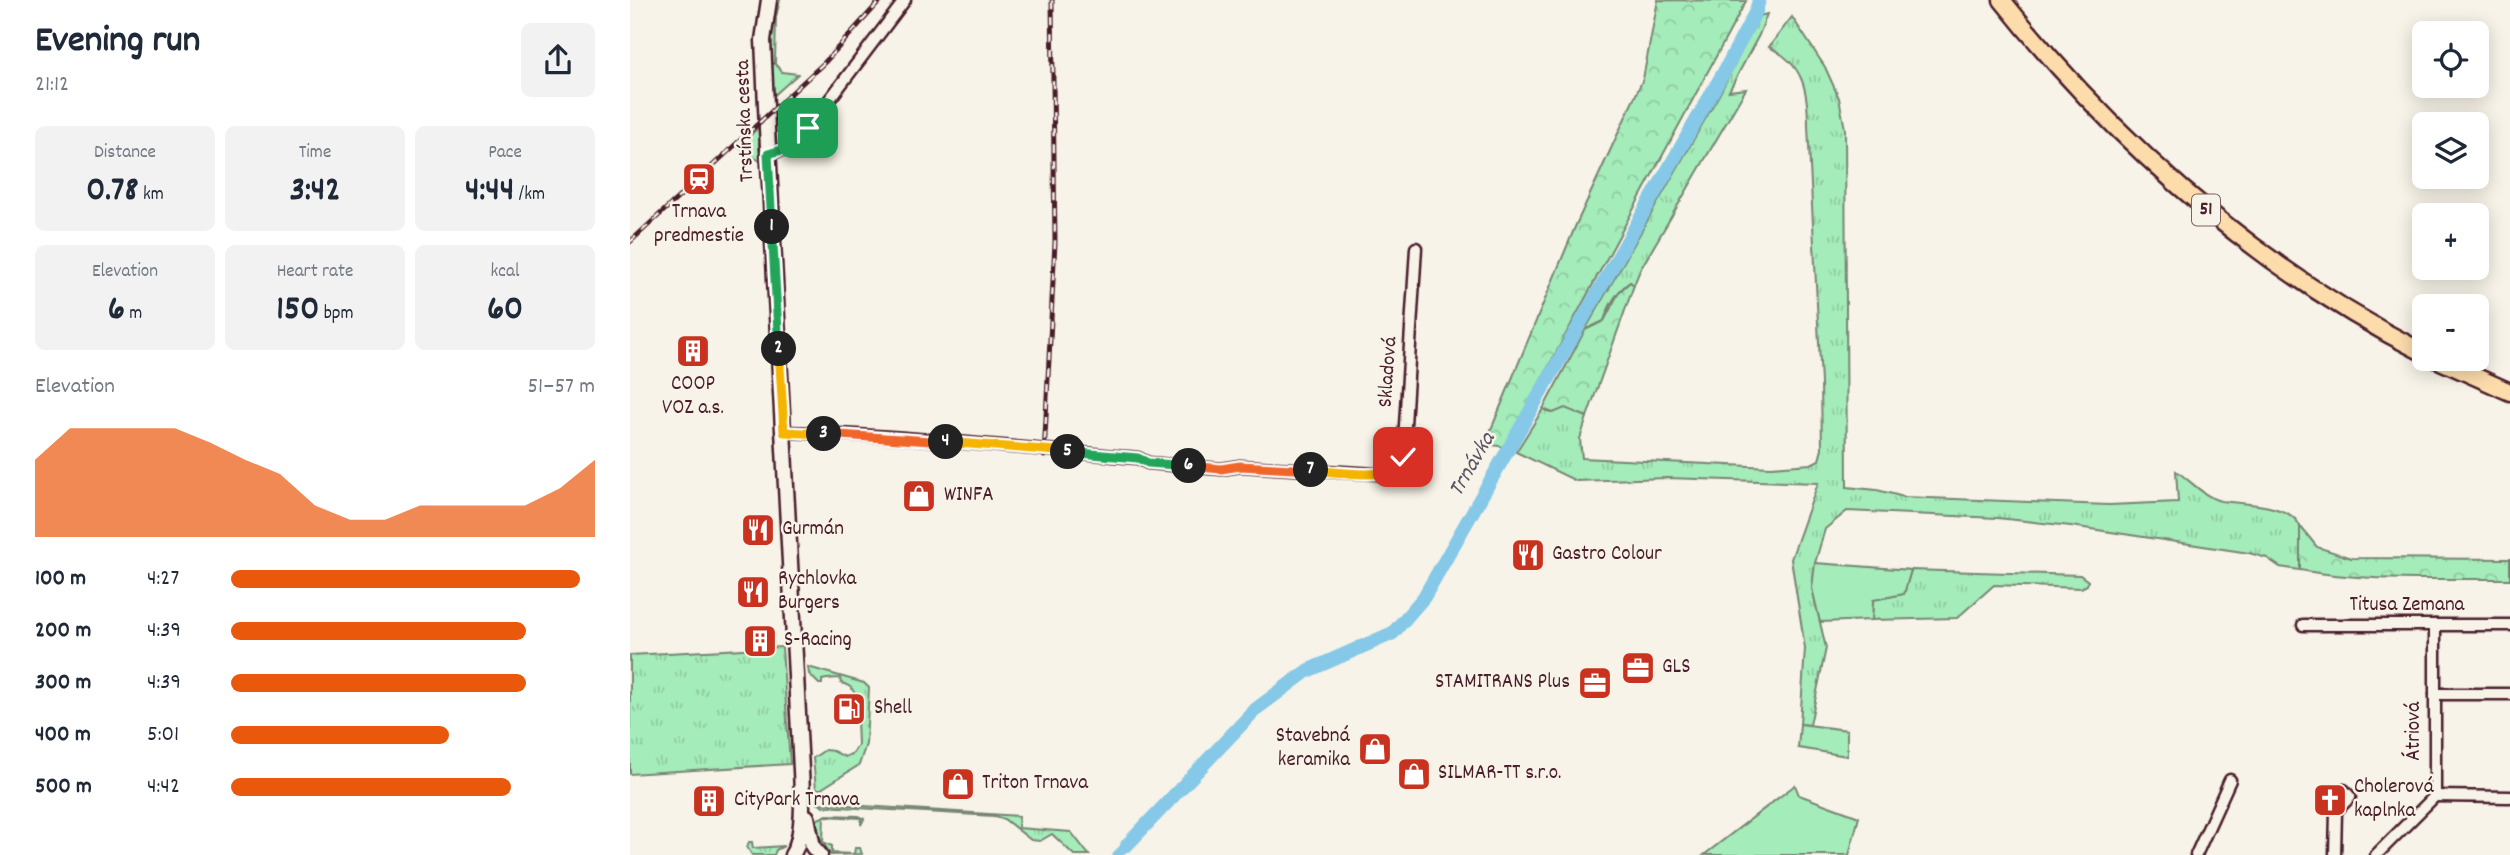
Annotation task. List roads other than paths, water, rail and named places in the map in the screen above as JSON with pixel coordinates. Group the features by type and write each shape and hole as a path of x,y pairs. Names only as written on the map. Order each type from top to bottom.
{"main road":[{"name":"Trstínska cesta","path":"769,0 764,40 768,154 802,785 795,852"},
{"name":"51","path":"2002,0 2085,98 2190,196 2298,278 2412,345"},
{"path":"2463,371 2510,392"},
{"name":"Trstínska cesta","path":"802,785 817,851"},
{"name":"Trstínska cesta","path":"795,852 805,846 817,851"}],"street":[{"path":"768,154 785,149 808,128 905,0"},
{"name":"Skladová","path":"784,432 1138,458 1148,463 1221,469 1240,466 1377,474 1388,472 1398,467 1403,457 1416,248"},
{"name":"Titusa Zemana","path":"2303,625 2510,625"},
{"name":"Átriová","path":"2435,625 2435,796"},
{"path":"2434,694 2510,694"},
{"path":"2196,855 2230,780"},
{"path":"2335,855 2336,811 2350,797 2344,790"},
{"path":"2376,855 2435,796 2510,797"}],"waterway":[{"name":"Trnávka","path":"1127,845 1256,709 1307,671 1393,633 1424,597 1725,70 1756,11 1759,0"},
{"name":"Trnávka","path":"1117,855 1127,845"}],"railway":[{"path":"630,242 825,62 881,0"},
{"path":"1044,456 1055,242 1052,0"}],"place":[{"name":"Trnava predmestie","path":"699,179"},
{"name":"COOP VOZ a.s.","path":"693,351"},
{"name":"WINFA","path":"919,496"},
{"name":"Gurmán","path":"758,530"},
{"name":"Gastro Colour","path":"1528,555"},
{"name":"Rychlovka Burgers","path":"753,592"},
{"name":"S-Racing","path":"760,641"},
{"name":"GLS","path":"1638,668"},
{"name":"STAMITRANS Plus","path":"1595,683"},
{"name":"Shell","path":"849,709"},
{"name":"Stavebná keramika","path":"1375,749"},
{"name":"SILMAR-TT s.r.o.","path":"1414,774"},
{"name":"Triton Trnava","path":"958,784"},
{"name":"Cholerová kaplnka","path":"2330,800"},
{"name":"CityPark Trnava","path":"709,801"}]}
